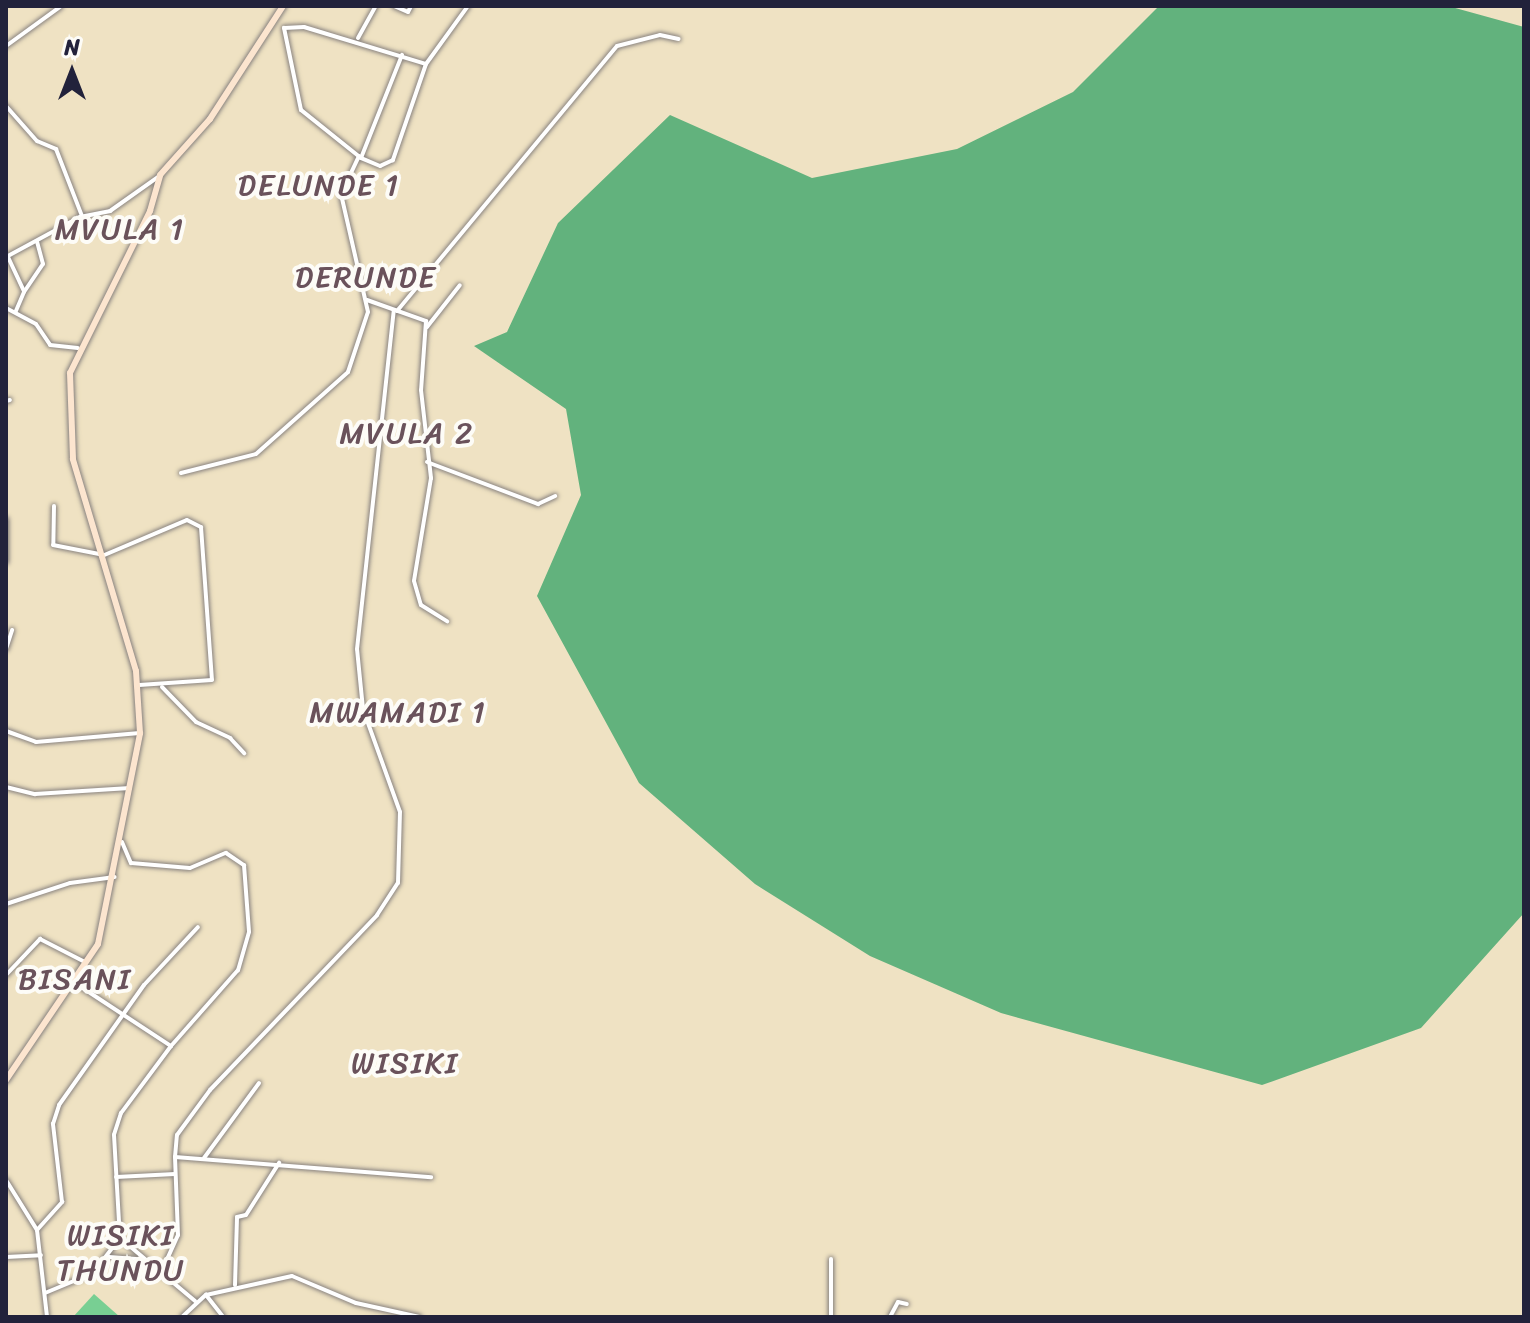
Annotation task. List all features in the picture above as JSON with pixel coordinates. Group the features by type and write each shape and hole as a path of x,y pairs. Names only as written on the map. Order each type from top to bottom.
{"street":[{"path":"6,46 61,6"},
{"path":"24,292 7,256 82,216 110,211 160,175 210,119 283,6"},
{"path":"358,38 376,6"},
{"path":"394,6 408,12 411,6"},
{"path":"284,28 297,105 360,157 380,166 397,156 426,64 468,6"},
{"path":"273,21 284,28 358,38 426,64"},
{"path":"160,1275 178,1235 177,1135 210,1090 377,915 398,883 400,812 363,709 357,649 396,311 617,46 660,35 679,39"},
{"path":"181,473 256,454 291,429 348,372 367,300 341,194 360,157 402,55"},
{"path":"6,106 37,141 56,149 82,216"},
{"path":"6,1080 87,963 115,877 132,788 140,733 139,685 99,556 70,434 70,373 78,348 150,211 160,175"},
{"path":"16,311 24,292 43,264 37,241"},
{"path":"427,327 460,285"},
{"path":"367,300 426,319 420,356 428,513 414,581 421,605 447,621"},
{"path":"6,308 16,311 50,345 78,348"},
{"path":"427,462 538,504 555,496"},
{"path":"54,506 53,545 99,556 187,520 201,527 212,680 139,685"},
{"path":"6,519 6,562"},
{"path":"6,649 12,630"},
{"path":"160,685 196,722 230,738 244,753"},
{"path":"6,731 36,742 140,733"},
{"path":"6,787 35,794 132,788"},
{"path":"122,842 131,863 190,868 226,853 244,865 243,957 223,991 171,1046 118,1120 116,1177 120,1238 137,1260 195,1301"},
{"path":"6,904 115,877"},
{"path":"37,1230 62,1202 56,1111 124,1014 198,927"},
{"path":"6,975 40,939 87,963"},
{"path":"75,983 171,1046"},
{"path":"204,1158 259,1083"},
{"path":"175,1157 431,1177"},
{"path":"235,1285 237,1217 246,1215 279,1163"},
{"path":"116,1177 175,1174"},
{"path":"6,1180 37,1230 47,1317"},
{"path":"6,1196 14,1190"},
{"path":"45,1293 83,1280 107,1258 120,1238"},
{"path":"6,1257 41,1255"},
{"path":"107,1258 137,1260"},
{"path":"831,1259 831,1317"},
{"path":"182,1317 195,1301 206,1295 235,1285 299,1276 356,1303 419,1317"},
{"path":"206,1295 223,1317"},
{"path":"890,1317 898,1302 907,1304"}],"green space":[{"path":"1159,6 1448,6 1524,27 1524,913 1421,1028 1262,1085 1001,1013 870,956 755,884 639,783 537,596 581,495 566,409 474,346 507,332 558,223 670,115 812,178 957,149 1073,92"},
{"path":"94,1294 120,1317 73,1317"}],"district":[{"name":"DELUNDE 1","path":"319,185"},
{"name":"MVULA 1","path":"120,229"},
{"name":"DERUNDE","path":"366,277"},
{"name":"MVULA 2","path":"407,433"},
{"name":"MWAMADI 1","path":"398,712"},
{"name":"BISANI","path":"75,979"},
{"name":"WISIKI","path":"405,1063"},
{"name":"WISIKI THUNDU","path":"121,1252"}]}
